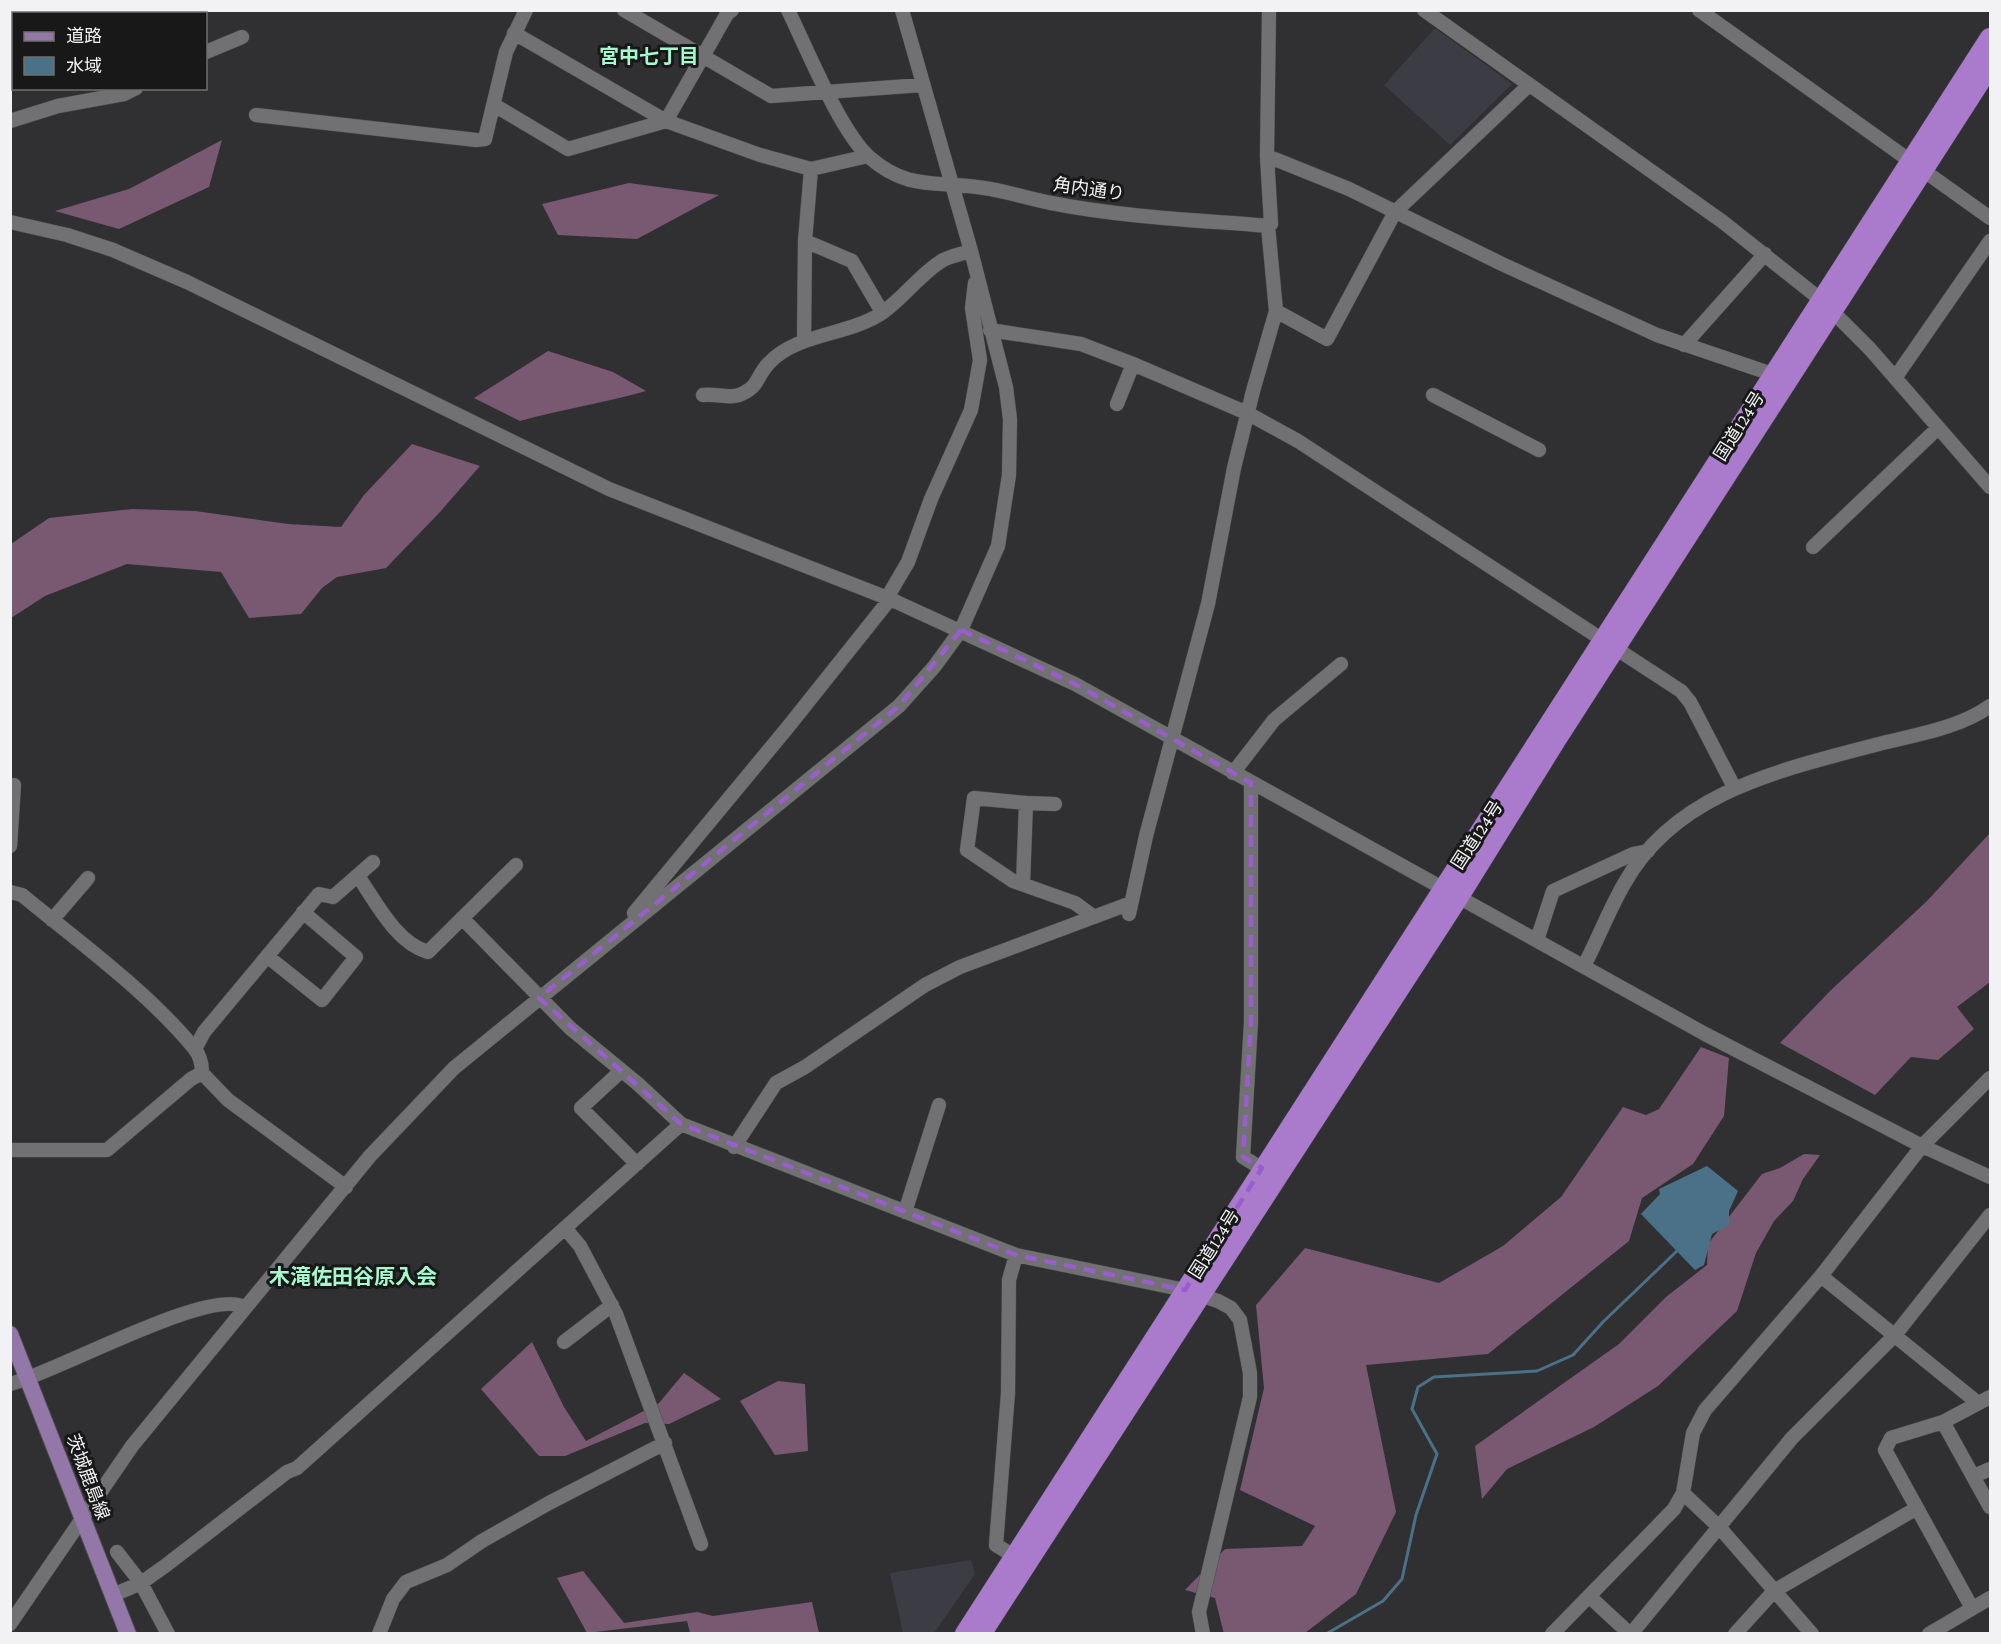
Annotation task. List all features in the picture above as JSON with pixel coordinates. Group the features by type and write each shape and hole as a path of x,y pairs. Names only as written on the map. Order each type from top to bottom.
{"highway":[{"name":"国道124号","path":"1917,166 1990,38"},
{"name":"国道124号","path":"965,1634 1020,1560 1917,166 1990,66"},
{"name":"国道124号","path":"1609,644 1772,375 1827,305"},
{"name":"国道124号","path":"981,1634 1020,1560"}],"main road":[{"name":"茨城鹿島線","path":"10,1334 128,1634"}],"street":[{"path":"256,115 476,140 485,139 506,52 526,10"},
{"path":"624,10 771,96 828,90 922,85"},
{"name":"角内通り","path":"788,10 844,123 868,156 886,171 910,182 983,187 1052,203 1116,212 1268,226"},
{"path":"10,1624 126,1455 244,1307 370,1156 454,1068 898,706 934,668 961,630 998,546 1009,475 1010,420 1006,387 971,251 902,10"},
{"path":"734,1147 776,1083 805,1067 925,985 960,967 1094,917 1130,908 1208,604 1247,413 1276,311 1268,226 1271,224 1267,156 1269,10"},
{"path":"1425,10 1765,254 1827,305 1990,488"},
{"path":"1699,10 1990,218"},
{"path":"494,105 568,149 666,121 728,12"},
{"path":"514,33 666,121 760,155 812,169 868,156"},
{"path":"207,52 242,37"},
{"path":"1276,311 1327,339 1395,212 1529,85"},
{"path":"10,121 58,106 124,94 132,90"},
{"path":"1267,156 1349,189 1502,264 1684,345 1772,375"},
{"path":"804,341 805,241 812,169"},
{"path":"13,223 85,241 187,282 609,489 890,598 1075,684 1730,1047 1922,1146 1990,1177"},
{"path":"805,241 852,261 882,312"},
{"path":"1894,378 1990,242"},
{"path":"703,395 713,393 736,396 754,388 769,363 804,341 855,328 882,312 941,261 971,251"},
{"path":"1684,345 1765,254"},
{"path":"625,927 637,908 788,727 890,598 891,591 908,562 931,499 971,410 980,360 972,308 977,274"},
{"path":"990,330 1081,344 1247,413 1298,441 1664,679 1685,697 1734,787"},
{"path":"1117,404 1133,364"},
{"path":"1433,395 1539,450"},
{"path":"1813,547 1938,428"},
{"path":"1233,773 1274,720 1341,664"},
{"path":"1584,966 1624,884 1648,851 1683,818 1734,787 1788,767 1952,724 1990,706"},
{"path":"1251,783 1251,1022 1242,1157 1269,1173"},
{"path":"10,846 14,784"},
{"path":"1055,804 975,798 967,849 1023,884 1075,903 1094,917"},
{"path":"1023,884 1026,803"},
{"path":"1537,940 1553,891 1633,854 1648,851"},
{"path":"195,1049 204,1032 319,894 333,897 373,862"},
{"path":"358,876 394,928 418,949 428,952 516,864"},
{"path":"52,920 88,878"},
{"path":"10,892 22,895 148,1002 195,1049 202,1063 202,1073 228,1100 346,1187"},
{"path":"267,956 322,1000 356,957 303,912"},
{"path":"462,918 539,998 681,1124 734,1147 1016,1255 1193,1292 1224,1303 1238,1315 1250,1385 1236,1461 1199,1612 1203,1634"},
{"path":"621,1071 580,1108 637,1164"},
{"path":"10,1150 107,1150 191,1079 202,1073"},
{"path":"1552,1634 1674,1509 1683,1493 1693,1433 1705,1410 1821,1276 1922,1146 1990,1078"},
{"path":"905,1212 939,1106"},
{"path":"113,1595 141,1583 287,1472 297,1468 681,1124"},
{"path":"1590,1597 1630,1634 1720,1528 1792,1438 1895,1335 1990,1215"},
{"path":"565,1228 580,1246 612,1305 701,1544"},
{"path":"1016,1255 1009,1280 1008,1394 996,1545 1020,1560"},
{"path":"1821,1276 1895,1335 1984,1400 1943,1422 1891,1438 1886,1450 1972,1608"},
{"path":"10,1384 28,1379 116,1338 212,1305 236,1302 244,1307"},
{"path":"564,1342 612,1305"},
{"path":"1943,1422 1990,1507"},
{"path":"379,1634 393,1599 406,1582 447,1565 482,1541 549,1503 665,1443"},
{"path":"1974,1476 1990,1469"},
{"path":"1683,1493 1720,1528 1812,1634"},
{"path":"1735,1634 1774,1591 1917,1508"},
{"path":"117,1552 141,1583 168,1634"},
{"path":"1934,1632 1990,1598"}],"highlighted area":[{"path":"961,630 1075,684 1251,783 1251,1022 1243,1157 1262,1168 1185,1290 1016,1255 681,1124 539,998 899,706"}],"shaded area":[{"path":"1435,28 1512,84 1450,145 1384,85"},
{"path":"222,140 209,187 119,229 55,211 129,189"},
{"path":"629,183 719,195 637,239 558,235 542,204"},
{"path":"548,351 613,372 646,391 520,421 474,398"},
{"path":"412,444 480,466 386,568 337,577 322,588 301,614 249,618 221,572 127,564 45,596 11,618 11,544 49,518 132,509 195,511 288,524 341,527 364,495"},
{"path":"1990,833 1990,982 1957,1007 1974,1029 1938,1060 1911,1057 1875,1095 1780,1043 1831,990 1926,902"},
{"path":"1701,1047 1729,1058 1724,1116 1693,1164 1642,1198 1629,1241 1488,1354 1366,1365 1396,1512 1356,1594 1305,1633 1224,1634 1215,1598 1185,1590 1225,1549 1302,1546 1315,1526 1240,1490 1264,1388 1256,1305 1305,1248 1439,1283 1503,1246 1561,1197 1623,1107 1646,1115 1659,1109"},
{"path":"1804,1154 1820,1155 1803,1179 1793,1201 1774,1221 1756,1253 1737,1311 1658,1386 1594,1427 1507,1469 1482,1499 1475,1446 1619,1344 1666,1297 1707,1265 1708,1244 1762,1174 1780,1168"},
{"path":"532,1342 564,1407 586,1441 659,1403 684,1373 721,1399 669,1424 645,1423 565,1456 539,1456 481,1389"},
{"path":"778,1381 805,1384 808,1451 775,1455 740,1401"},
{"path":"971,1560 975,1574 934,1633 903,1633 890,1573"},
{"path":"583,1571 624,1623 697,1612 713,1616 812,1602 819,1633 690,1633 687,1621 587,1633 557,1578"}],"water":[{"path":"1707,1166 1738,1191 1729,1211 1729,1225 1712,1234 1704,1265 1695,1270 1641,1214 1660,1194 1659,1189"}],"waterway":[{"path":"1326,1634 1383,1601 1402,1579 1416,1515 1437,1454 1412,1409 1418,1387 1434,1377 1537,1371 1573,1355 1603,1322 1678,1250"}],"district":[{"name":"宮中七丁目","path":"649,56"},
{"name":"木滝佐田谷原入会","path":"353,1277"}]}
